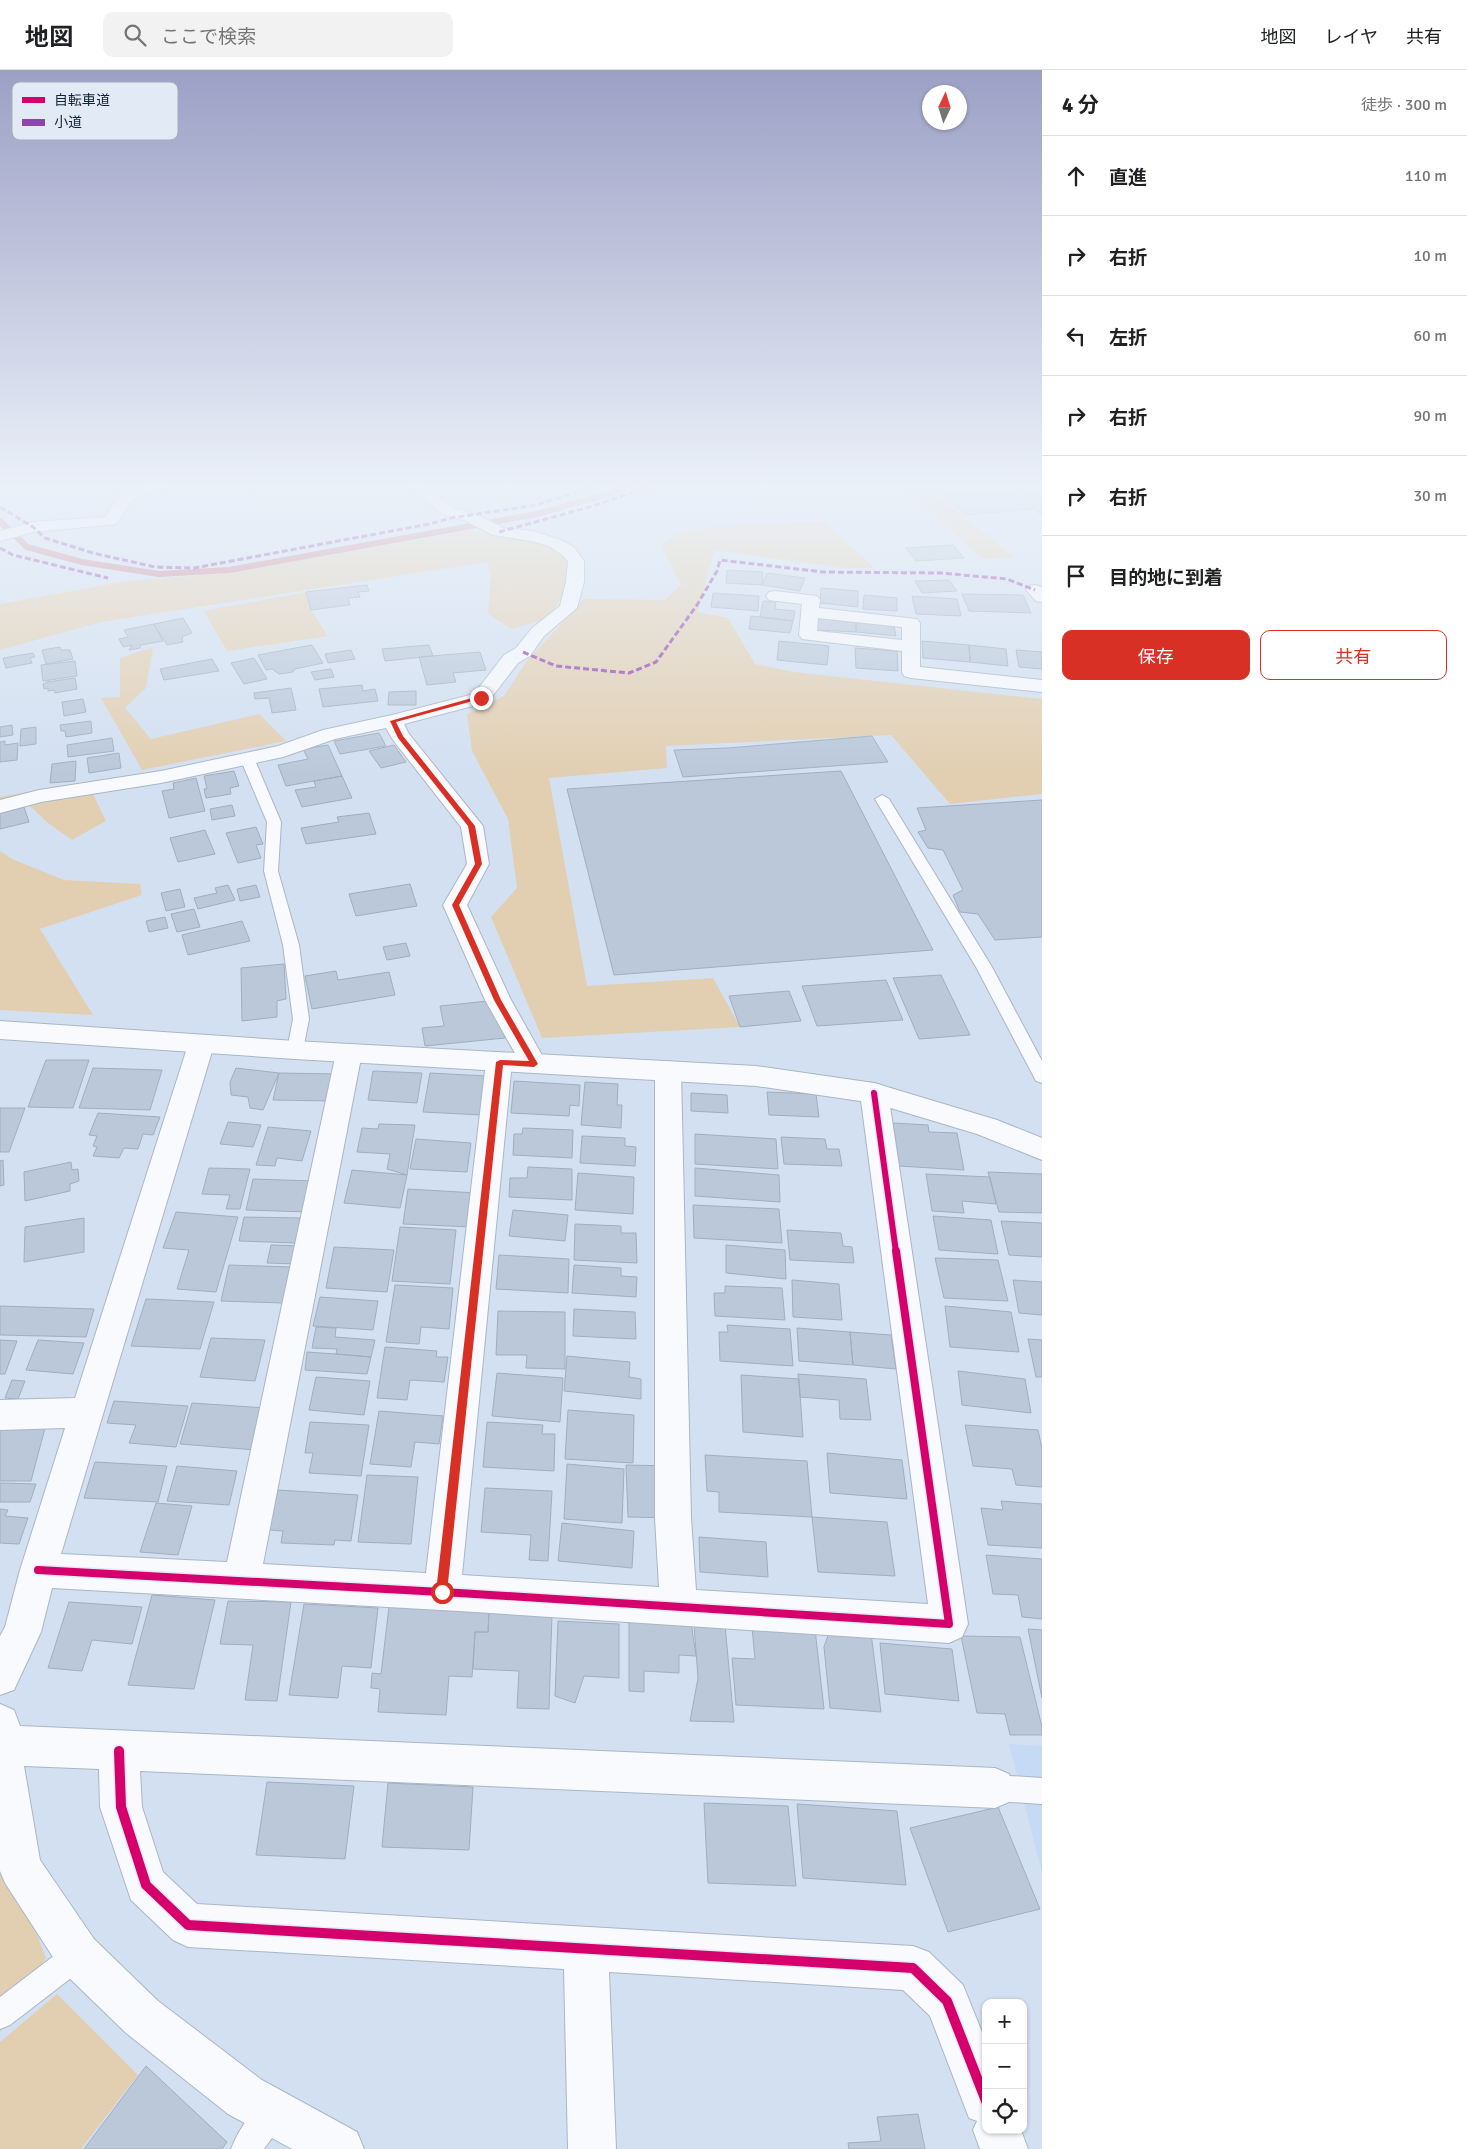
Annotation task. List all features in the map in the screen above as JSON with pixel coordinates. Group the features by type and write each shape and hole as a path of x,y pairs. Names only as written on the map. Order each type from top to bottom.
{"street":[{"path":"0,808 39,796 161,777 284,750 330,734 393,721 481,698 511,659 523,652 538,632 568,608 575,581"},
{"path":"775,596 811,600 810,612 910,623 911,672 1042,686"},
{"path":"393,721 400,736 472,826 478,864 455,905 498,1000 534,1064"},
{"path":"0,1030 201,1045 756,1076 874,1093 987,1127 1042,1149"},
{"path":"0,1676 22,1632 38,1570 86,1412 201,1045"},
{"path":"241,1581 349,1054"},
{"path":"442,1592 500,1062"},
{"path":"668,1071 674,1518 680,1606"},
{"path":"38,1570 680,1606 949,1624 874,1093"},
{"path":"0,1415 86,1412"},
{"path":"0,1724 0,1745 20,1868 78,1955 142,2017 245,2097 271,2113 340,2149"},
{"path":"0,1745 995,1788"},
{"path":"119,1751 120,1808 146,1885 188,1925 913,1968 947,2001 982,2091"},
{"path":"586,1948 592,2149"},
{"path":"998,2134 1004,2149"}],"lane":[{"path":"247,758 274,822 271,871 291,945 301,1020 295,1050"},
{"path":"882,799 984,967 1042,1077"},
{"path":"995,1788 1042,1791"},
{"path":"0,2015 78,1955"},
{"path":"246,2149 271,2113"}],"shaded area":[{"path":"127,581 365,581 101,622 0,650 0,604"},
{"path":"491,581 569,581 569,589 546,619 511,629 488,614"},
{"path":"679,581 706,581 698,612 728,618 755,664 794,672 1042,699 1042,794 950,804 891,735 666,746 667,768 549,778 587,986 713,978 740,1027 542,1038 491,917 517,888 508,819 472,751 467,714 504,696 526,662 584,599 665,600 681,585"},
{"path":"306,592 311,610 328,636 227,651 204,611"},
{"path":"153,647 146,688 125,708 151,739 259,714 286,741 142,770 101,698 120,697 120,658"},
{"path":"65,785 92,792 106,821 72,840 48,823 30,806 0,805 0,797"},
{"path":"0,851 12,859 64,880 140,884 142,895 40,929 93,1015 0,1010"},
{"path":"1009,1744 1042,1746 1042,1873"},
{"path":"0,1838 46,1958 0,2032"},
{"path":"57,1994 138,2075 81,2149 0,2149 0,2042"}],"building":[{"path":"726,581 762,581 762,585 726,583"},
{"path":"764,581 804,581 800,591 762,585"},
{"path":"915,581 950,581 957,591 922,593"},
{"path":"367,585 369,591 358,592 360,597 348,598 350,605 311,610 306,592"},
{"path":"821,588 858,591 858,607 820,603"},
{"path":"713,593 759,596 758,611 711,607"},
{"path":"962,594 1023,595 1031,613 969,611"},
{"path":"864,595 897,598 897,611 863,609"},
{"path":"912,596 957,599 961,616 916,614"},
{"path":"763,601 776,602 775,609 795,611 793,621 760,617"},
{"path":"751,616 793,621 790,633 749,629"},
{"path":"817,617 856,620 856,632 817,630"},
{"path":"183,618 192,633 182,637 183,642 167,645 154,624"},
{"path":"856,620 893,621 896,636 856,632"},
{"path":"154,624 163,641 141,645 140,648 129,650 132,645 123,647 119,639 128,637 124,630"},
{"path":"779,641 829,646 827,665 777,660"},
{"path":"922,641 969,645 970,662 923,658"},
{"path":"312,645 323,663 295,669 293,672 279,674 272,669 266,670 258,655"},
{"path":"429,645 433,656 385,661 382,649"},
{"path":"969,645 1006,649 1008,666 970,662"},
{"path":"60,647 61,650 70,650 73,659 46,664 42,650"},
{"path":"855,648 897,651 898,671 856,668"},
{"path":"351,650 355,659 328,663 325,654"},
{"path":"1016,650 1042,652 1042,669 1019,667"},
{"path":"480,652 486,670 453,673 456,682 427,685 419,657"},
{"path":"33,653 35,657 30,658 32,663 6,668 3,658"},
{"path":"254,658 267,679 244,684 231,663"},
{"path":"212,659 219,671 164,680 160,669"},
{"path":"75,661 77,676 43,681 41,665"},
{"path":"331,669 334,677 315,680 311,672"},
{"path":"75,678 77,689 55,693 54,690 48,691 48,688 44,689 43,684 47,682"},
{"path":"362,685 363,691 375,689 378,701 323,707 319,689"},
{"path":"291,688 296,710 272,713 269,698 255,699 254,693"},
{"path":"416,691 416,705 388,705 389,692"},
{"path":"83,699 86,712 64,716 62,702"},
{"path":"91,721 92,733 66,737 65,731 61,731 60,725"},
{"path":"12,725 13,735 0,737 0,727"},
{"path":"36,727 36,744 20,746 21,729"},
{"path":"379,733 386,746 340,754 334,741"},
{"path":"872,736 888,762 683,777 674,750 728,748"},
{"path":"112,738 114,751 68,757 67,745"},
{"path":"5,741 5,745 18,743 17,760 0,762 0,742"},
{"path":"328,745 342,776 286,786 278,765 308,759 303,749"},
{"path":"394,745 406,762 381,768 369,751"},
{"path":"119,753 121,768 89,773 87,758"},
{"path":"76,761 75,781 50,783 52,764"},
{"path":"234,771 239,786 230,788 231,794 206,798 204,789 207,789 204,776"},
{"path":"841,771 933,950 614,975 567,789"},
{"path":"342,776 352,798 302,807 295,790 316,787 314,781"},
{"path":"196,778 205,811 169,818 162,791 174,789 173,783"},
{"path":"1042,800 1042,937 995,940 978,914 960,912 953,895 963,890 943,850 928,848 918,832 926,830 917,808"},
{"path":"232,805 235,816 212,820 210,809"},
{"path":"24,807 29,822 0,829 0,813"},
{"path":"369,813 376,834 306,844 301,828 339,822 337,817"},
{"path":"256,827 263,844 256,845 261,858 238,863 226,833"},
{"path":"205,830 215,854 178,862 170,838"},
{"path":"410,884 417,906 356,916 349,894"},
{"path":"228,885 235,900 198,909 194,898 217,893 215,888"},
{"path":"256,885 260,897 240,901 237,889"},
{"path":"180,889 185,907 166,911 161,893"},
{"path":"194,909 200,927 177,932 171,914"},
{"path":"165,917 168,928 149,932 146,921"},
{"path":"242,921 250,941 188,955 182,935"},
{"path":"406,943 410,956 387,960 383,947"},
{"path":"284,964 286,999 277,1001 277,1017 242,1021 241,968"},
{"path":"336,971 338,980 389,972 395,995 312,1009 305,976"},
{"path":"941,975 970,1035 919,1039 893,978"},
{"path":"886,980 903,1020 817,1026 802,986"},
{"path":"789,991 801,1021 740,1027 729,996"},
{"path":"498,1000 505,1038 425,1046 422,1028 444,1026 440,1006"},
{"path":"46,1060 89,1060 73,1108 28,1107"},
{"path":"93,1068 162,1070 150,1110 79,1108"},
{"path":"236,1068 279,1073 263,1110 250,1108 248,1097 231,1095 230,1082"},
{"path":"373,1071 422,1073 417,1103 368,1100"},
{"path":"279,1073 337,1074 332,1101 273,1100"},
{"path":"430,1073 486,1076 482,1115 423,1112"},
{"path":"514,1081 580,1085 579,1106 570,1105 569,1116 511,1113"},
{"path":"585,1082 618,1084 617,1105 622,1105 621,1128 581,1125"},
{"path":"767,1092 816,1094 819,1117 769,1115"},
{"path":"691,1093 727,1095 728,1113 691,1111"},
{"path":"0,1108 25,1108 9,1152 0,1152"},
{"path":"98,1113 160,1117 153,1135 143,1134 138,1149 124,1148 119,1158 93,1156 97,1147 93,1146 97,1136 89,1135"},
{"path":"228,1122 261,1125 253,1147 220,1144"},
{"path":"893,1123 928,1125 929,1132 957,1133 964,1170 899,1166"},
{"path":"379,1124 415,1125 407,1175 387,1169 390,1154 357,1152 362,1128 378,1129"},
{"path":"268,1127 311,1131 302,1161 277,1158 275,1166 256,1165"},
{"path":"523,1128 573,1130 572,1158 513,1155 514,1134 522,1134"},
{"path":"695,1134 776,1139 778,1169 695,1164"},
{"path":"582,1136 625,1138 625,1146 636,1147 635,1166 580,1163"},
{"path":"781,1137 825,1139 827,1149 839,1149 842,1166 784,1164"},
{"path":"416,1139 471,1143 467,1172 410,1169"},
{"path":"3,1160 4,1185 0,1186 0,1161"},
{"path":"71,1162 72,1170 78,1169 79,1181 70,1184 70,1191 25,1201 24,1172"},
{"path":"528,1167 572,1169 572,1200 509,1197 510,1178 527,1178"},
{"path":"209,1168 250,1169 240,1209 226,1209 230,1195 202,1194"},
{"path":"695,1168 779,1175 780,1202 695,1196"},
{"path":"352,1170 407,1175 400,1208 344,1203"},
{"path":"988,1172 1042,1174 1042,1213 999,1212"},
{"path":"578,1173 634,1177 633,1214 575,1210"},
{"path":"926,1174 990,1177 996,1204 962,1201 964,1213 932,1211"},
{"path":"253,1179 314,1181 308,1212 246,1210"},
{"path":"408,1189 477,1193 473,1227 403,1224"},
{"path":"693,1205 779,1209 782,1243 694,1238"},
{"path":"513,1210 568,1215 565,1241 509,1236"},
{"path":"176,1212 238,1217 216,1292 177,1289 189,1250 163,1248"},
{"path":"933,1216 991,1220 998,1254 939,1250"},
{"path":"244,1217 300,1218 296,1243 239,1241"},
{"path":"84,1218 84,1252 24,1262 25,1227"},
{"path":"1001,1221 1042,1223 1042,1257 1009,1255"},
{"path":"575,1224 621,1226 621,1233 636,1233 637,1263 574,1260"},
{"path":"400,1227 456,1230 450,1284 392,1281"},
{"path":"787,1230 841,1233 843,1246 852,1247 854,1263 790,1260"},
{"path":"271,1245 303,1246 299,1264 267,1263"},
{"path":"726,1245 785,1250 786,1279 726,1273"},
{"path":"334,1247 394,1250 387,1292 326,1288"},
{"path":"499,1255 569,1259 568,1293 496,1289"},
{"path":"935,1258 998,1260 1008,1301 944,1298"},
{"path":"229,1265 290,1267 283,1303 221,1301"},
{"path":"574,1265 621,1268 621,1276 637,1277 636,1297 572,1293"},
{"path":"792,1280 839,1284 842,1320 793,1317"},
{"path":"1013,1280 1042,1282 1042,1315 1019,1313"},
{"path":"395,1285 453,1288 449,1329 421,1327 419,1344 386,1342"},
{"path":"725,1286 782,1288 785,1320 715,1316 714,1293 725,1293"},
{"path":"320,1297 378,1301 373,1330 313,1326"},
{"path":"146,1299 214,1302 200,1349 131,1346"},
{"path":"0,1306 94,1309 86,1337 0,1335"},
{"path":"945,1306 1011,1312 1019,1352 950,1347"},
{"path":"574,1309 635,1312 636,1339 573,1336"},
{"path":"498,1311 565,1312 565,1369 526,1368 527,1355 496,1355"},
{"path":"727,1325 790,1329 793,1366 720,1361 719,1332 728,1332"},
{"path":"316,1327 336,1328 335,1337 375,1340 371,1357 336,1354 337,1349 312,1348"},
{"path":"797,1328 850,1332 853,1365 799,1361"},
{"path":"850,1332 891,1335 896,1369 853,1365"},
{"path":"211,1338 265,1340 255,1381 200,1377"},
{"path":"1028,1339 1042,1340 1042,1377 1036,1377"},
{"path":"0,1340 17,1341 5,1374 0,1374"},
{"path":"38,1340 84,1343 73,1374 26,1370"},
{"path":"385,1347 437,1351 436,1357 448,1357 444,1382 410,1380 407,1400 377,1398"},
{"path":"307,1352 371,1357 367,1374 305,1370"},
{"path":"567,1356 630,1362 629,1377 641,1379 641,1399 564,1391"},
{"path":"958,1371 1025,1379 1031,1413 962,1405"},
{"path":"497,1373 563,1378 560,1422 492,1416"},
{"path":"798,1374 866,1379 871,1420 840,1419 839,1400 800,1397"},
{"path":"741,1375 799,1379 803,1437 743,1432"},
{"path":"316,1377 370,1381 364,1415 309,1410"},
{"path":"12,1380 25,1381 18,1399 5,1398"},
{"path":"114,1401 188,1406 176,1447 129,1443 136,1425 107,1423"},
{"path":"192,1403 266,1408 256,1450 180,1444"},
{"path":"568,1410 634,1415 633,1463 565,1459"},
{"path":"379,1411 443,1416 439,1444 415,1442 411,1467 370,1464"},
{"path":"310,1422 369,1425 361,1476 309,1473 313,1453 305,1453"},
{"path":"487,1422 543,1425 542,1434 555,1434 554,1471 483,1467"},
{"path":"965,1425 1038,1430 1042,1449 1042,1487 1016,1485 1012,1469 973,1466"},
{"path":"45,1428 31,1481 0,1481 0,1429"},
{"path":"827,1453 902,1460 907,1499 830,1493"},
{"path":"705,1455 807,1461 812,1517 719,1512 719,1492 707,1491"},
{"path":"95,1462 167,1466 158,1502 84,1498"},
{"path":"567,1464 624,1469 622,1523 564,1519"},
{"path":"626,1465 671,1466 673,1518 628,1517"},
{"path":"177,1466 237,1471 229,1505 167,1501"},
{"path":"367,1475 418,1477 411,1544 358,1542"},
{"path":"0,1483 36,1484 30,1502 0,1502"},
{"path":"485,1488 552,1491 548,1561 529,1560 531,1535 481,1532"},
{"path":"278,1490 358,1495 351,1541 335,1540 334,1545 281,1543 283,1531 269,1530"},
{"path":"1001,1501 1042,1504 1042,1548 988,1545 981,1508 1003,1510"},
{"path":"156,1503 192,1506 178,1555 140,1552"},
{"path":"0,1509 8,1510 5,1516 28,1518 19,1544 0,1543"},
{"path":"812,1517 887,1522 895,1576 818,1572"},
{"path":"562,1523 634,1531 632,1568 558,1561"},
{"path":"699,1537 766,1542 768,1577 700,1572"},
{"path":"986,1555 1042,1559 1042,1619 1022,1617 1018,1595 993,1594"},
{"path":"152,1595 215,1600 194,1689 128,1685"},
{"path":"228,1601 291,1602 277,1701 245,1700 253,1645 220,1644"},
{"path":"69,1602 142,1607 132,1644 92,1640 82,1671 48,1668"},
{"path":"304,1604 378,1608 371,1668 342,1666 338,1698 289,1695"},
{"path":"389,1607 489,1611 488,1632 475,1632 472,1677 449,1676 446,1715 378,1712 380,1689 371,1688 372,1673 381,1674"},
{"path":"489,1611 552,1614 549,1709 517,1708 519,1671 473,1669 475,1632 488,1632"},
{"path":"629,1619 691,1622 696,1656 679,1655 679,1673 644,1671 644,1692 629,1691"},
{"path":"558,1621 619,1624 619,1678 584,1676 575,1703 555,1696"},
{"path":"694,1625 725,1625 734,1722 690,1721 698,1678"},
{"path":"752,1627 815,1629 824,1709 736,1705 732,1658 755,1659"},
{"path":"1028,1629 1042,1630 1042,1698"},
{"path":"830,1630 871,1633 881,1712 830,1708 824,1647"},
{"path":"961,1636 1020,1637 1042,1727 1042,1735 1010,1735 1005,1714 977,1713"},
{"path":"880,1643 952,1649 959,1701 885,1694"},
{"path":"267,1782 354,1786 345,1859 256,1855"},
{"path":"388,1783 473,1787 469,1850 382,1847"},
{"path":"704,1803 788,1806 796,1886 708,1883"},
{"path":"797,1804 897,1811 906,1885 803,1878"},
{"path":"998,1807 1040,1909 948,1932 910,1828"},
{"path":"146,2066 227,2142 222,2149 84,2149"},
{"path":"918,2114 925,2149 849,2149 848,2143 881,2141 877,2117"}],"marked path":[{"path":"523,652 556,666 629,673 656,662 697,605 711,581"},
{"path":"1012,581 1035,590"}],"cycle path":[{"path":"38,1570 459,1593 949,1624 874,1093"},
{"path":"119,1751 121,1807 146,1885 188,1925 913,1968 947,2001 982,2091"}],"route":[{"path":"442,1592 500,1062 534,1064 498,1000 455,905 478,864 472,826 400,736 393,721 481,698"}]}
